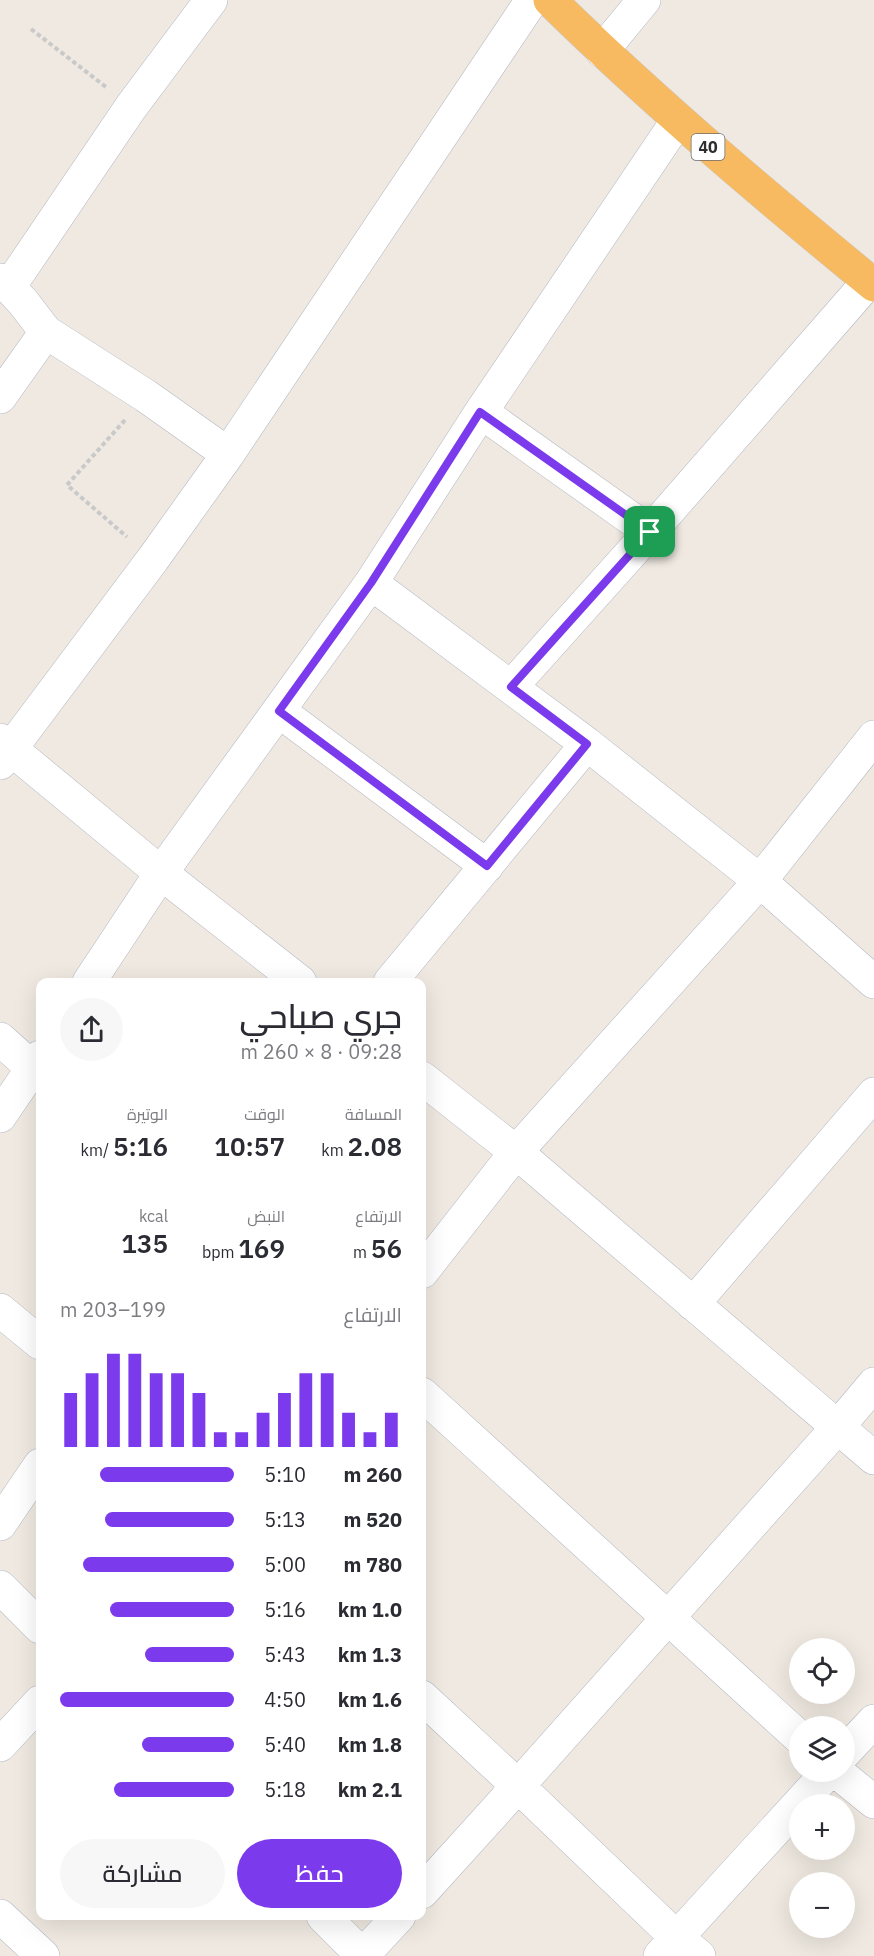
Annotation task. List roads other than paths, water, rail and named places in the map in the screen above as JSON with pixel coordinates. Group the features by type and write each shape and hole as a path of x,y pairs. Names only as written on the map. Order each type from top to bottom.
{"highway":[{"name":"40","path":"550,0 678,120 782,211 871,283"}],"street":[{"path":"211,0 5,283 46,332 146,396 228,454"},
{"path":"295,978 3,750 153,559 228,454 532,0"},
{"path":"602,51 644,0"},
{"path":"92,978 161,873 371,583 480,412 678,120"},
{"path":"511,687 871,283"},
{"path":"0,397 46,332"},
{"path":"480,412 650,532"},
{"path":"371,583 587,744 760,881 874,982"},
{"path":"279,711 487,866"},
{"path":"426,1267 516,1152 760,881 874,737"},
{"path":"393,978 587,744"},
{"path":"0,1039 36,1066"},
{"path":"0,1116 36,1070"},
{"path":"426,1081 516,1152 874,1458"},
{"path":"693,1304 874,1094"},
{"path":"0,1310 36,1340"},
{"path":"426,1888 519,1786 874,1384"},
{"path":"426,1398 789,1728"},
{"path":"0,1524 36,1471"},
{"path":"0,1587 36,1623"},
{"path":"426,1701 519,1786 678,1950 820,1782"},
{"path":"0,1745 36,1706"},
{"path":"855,1741 874,1721"},
{"path":"849,1782 874,1802"},
{"path":"0,1916 43,1956"},
{"path":"327,1920 362,1956 395,1920"}]}
